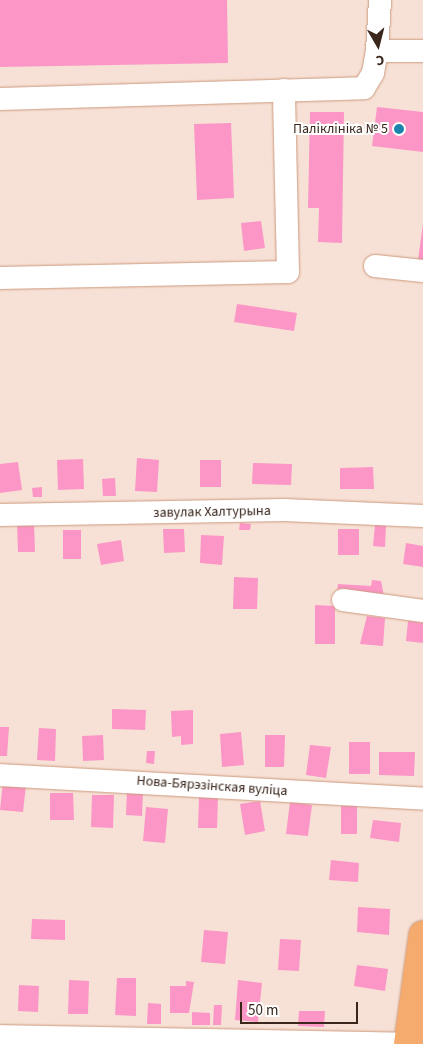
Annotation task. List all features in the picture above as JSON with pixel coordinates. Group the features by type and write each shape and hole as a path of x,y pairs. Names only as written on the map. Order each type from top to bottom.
{"main road":[{"path":"408,1044 423,935"}],"street":[{"path":"0,99 364,88 373,72 377,52 380,0"},
{"path":"377,52 423,51"},
{"path":"0,278 288,272 284,90"},
{"path":"375,266 423,271"},
{"name":"завулак Халтурына","path":"0,515 284,510 423,516"},
{"path":"343,600 423,611"},
{"name":"Нова-Бярэзінская вуліца","path":"0,775 423,800"},
{"path":"0,1036 408,1044"}],"building":[{"path":"0,0 227,0 228,63 0,67"},
{"name":"Паліклініка № 5","path":"377,107 423,112 423,152 372,146"},
{"path":"310,112 344,112 342,243 318,242 319,208 308,208"},
{"path":"231,123 234,198 197,200 194,124"},
{"path":"261,221 265,248 244,251 241,223"},
{"path":"423,224 423,261 418,260"},
{"path":"237,304 297,313 294,331 234,322"},
{"path":"137,458 159,460 157,492 135,491"},
{"path":"83,459 84,489 58,490 57,460"},
{"path":"200,460 221,460 221,487 200,487"},
{"path":"18,462 22,490 0,493 0,464"},
{"path":"253,463 292,464 291,485 252,484"},
{"path":"373,467 374,489 340,489 340,468"},
{"path":"115,478 116,496 103,496 102,479"},
{"path":"42,487 42,497 33,497 32,488"},
{"path":"17,523 34,523 35,552 18,552"},
{"path":"240,523 251,524 250,530 239,530"},
{"path":"375,525 386,525 385,547 373,546"},
{"path":"163,529 184,529 185,552 164,553"},
{"path":"338,529 359,529 359,555 338,555"},
{"path":"63,530 81,530 81,559 63,559"},
{"path":"201,535 224,536 222,565 200,563"},
{"path":"121,540 124,561 101,565 97,544"},
{"path":"406,543 423,546 423,567 403,564"},
{"path":"234,577 258,578 257,609 233,609"},
{"path":"372,580 381,581 384,596 337,593 338,584 371,586"},
{"path":"315,605 335,606 335,644 315,644"},
{"path":"367,616 385,618 383,646 360,644"},
{"path":"408,621 423,623 423,643 406,641"},
{"path":"112,709 146,710 145,730 112,729"},
{"path":"193,710 193,744 181,745 181,736 172,737 171,711"},
{"path":"0,727 9,727 7,756 0,756"},
{"path":"39,728 56,729 55,761 37,760"},
{"path":"241,732 244,765 222,767 220,734"},
{"path":"103,735 104,760 83,761 82,736"},
{"path":"265,735 285,735 284,767 265,767"},
{"path":"349,742 370,742 370,774 349,774"},
{"path":"310,745 331,747 326,778 306,775"},
{"path":"147,751 155,751 154,764 146,763"},
{"path":"379,752 415,752 414,776 379,775"},
{"path":"3,782 26,785 23,812 0,810"},
{"path":"127,790 143,791 142,816 126,815"},
{"path":"50,793 73,793 74,820 50,820"},
{"path":"92,795 114,795 113,828 91,827"},
{"path":"199,796 218,797 217,828 198,828"},
{"path":"260,801 265,831 245,835 240,804"},
{"path":"290,802 312,805 308,836 286,834"},
{"path":"341,806 357,806 357,834 341,834"},
{"path":"146,807 168,809 165,843 143,841"},
{"path":"373,820 401,823 399,842 370,838"},
{"path":"331,860 359,863 358,882 329,880"},
{"path":"358,907 390,909 389,935 357,932"},
{"path":"32,919 65,920 65,940 31,939"},
{"path":"204,930 228,932 225,964 201,962"},
{"path":"280,939 301,940 299,971 278,970"},
{"path":"357,965 388,969 385,991 354,986"},
{"path":"117,978 136,978 136,1016 115,1015"},
{"path":"69,980 89,981 88,1014 68,1014"},
{"path":"238,980 262,983 258,1022 235,1020"},
{"path":"186,981 194,982 189,1013 170,1013 170,986 186,986"},
{"path":"19,985 39,986 38,1012 18,1011"},
{"path":"148,1003 161,1004 161,1024 147,1024"},
{"path":"214,1005 222,1005 221,1025 213,1025"},
{"path":"299,1011 325,1011 324,1027 298,1026"},
{"path":"192,1012 210,1013 210,1025 192,1025"}],"place":[{"name":"Паліклініка № 5","path":"399,129"}]}
